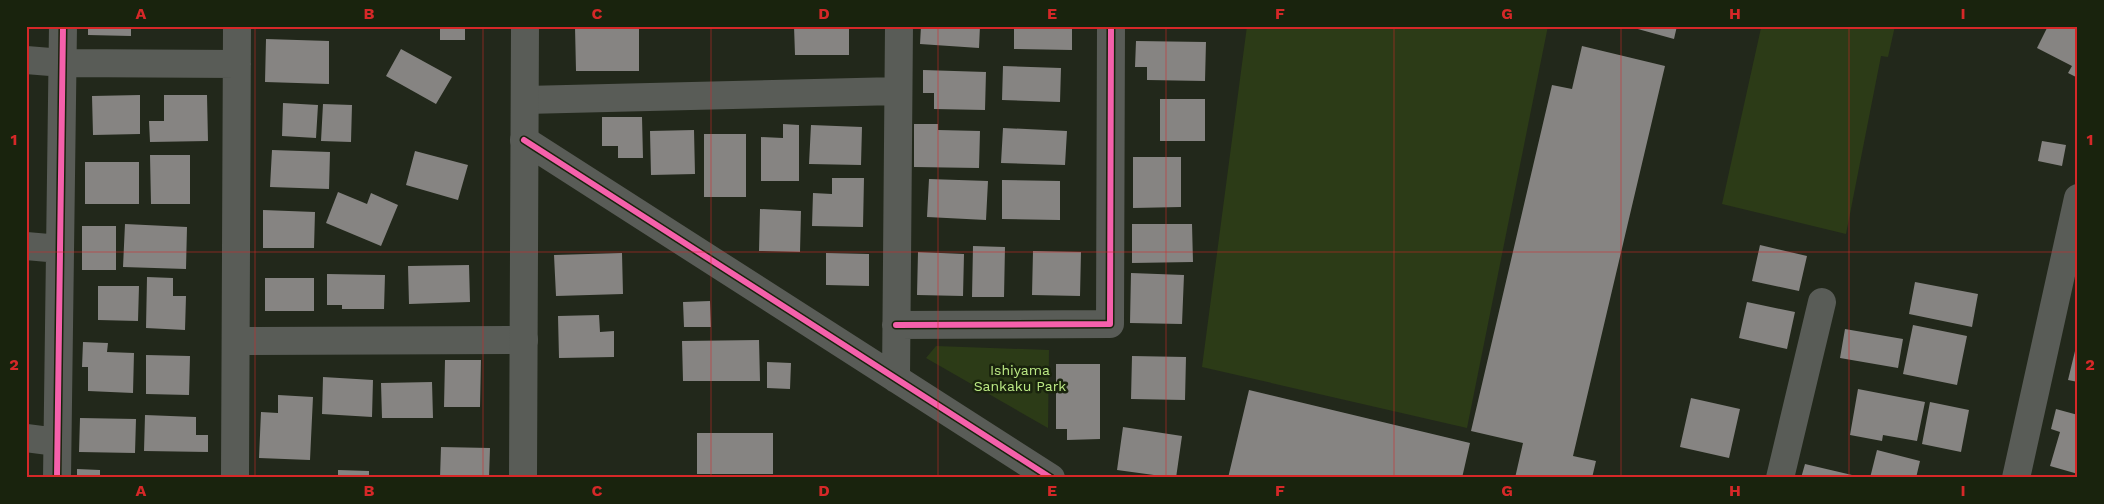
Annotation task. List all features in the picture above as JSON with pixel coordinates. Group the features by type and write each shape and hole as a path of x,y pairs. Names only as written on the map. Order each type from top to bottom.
{"street":[{"path":"57,478 63,26"},
{"path":"235,478 237,26"},
{"path":"523,478 525,26"},
{"path":"896,379 898,26"},
{"path":"896,326 1110,324 1111,26"},
{"path":"26,60 63,63 237,64"},
{"path":"525,100 898,91"},
{"path":"524,140 1051,478"},
{"path":"2016,478 2078,198"},
{"path":"26,246 60,249"},
{"path":"1780,478 1822,302"},
{"path":"236,341 524,340"},
{"path":"26,438 57,442"}],"green space":[{"path":"1247,26 1548,26 1467,428 1202,367"},
{"path":"1765,26 1895,26 1888,57 1881,56 1846,234 1722,204 1761,28 1764,29"},
{"name":"Ishiyama Sankaku Park","path":"936,346 1049,350 1048,428 926,358"}],"building":[{"path":"88,26 131,26 131,36 88,35"},
{"path":"440,26 465,26 465,40 440,40"},
{"path":"794,26 849,26 849,55 795,55"},
{"path":"921,26 980,26 979,48 920,44"},
{"path":"1014,26 1072,26 1072,50 1014,49"},
{"path":"1627,26 1677,26 1674,39"},
{"path":"2048,26 2078,26 2078,78 2068,73 2072,66 2037,48"},
{"path":"575,27 639,27 639,71 576,71"},
{"path":"266,39 329,41 329,84 265,82"},
{"path":"1136,41 1206,42 1205,81 1147,80 1147,67 1135,67"},
{"path":"1582,46 1665,66 1573,456 1596,461 1592,478 1515,478 1523,443 1471,431 1552,85 1572,89"},
{"path":"401,49 452,77 436,104 386,76"},
{"path":"1003,66 1061,68 1060,102 1002,100"},
{"path":"923,70 986,72 985,110 934,109 934,93 923,93"},
{"path":"140,95 140,134 93,135 92,96"},
{"path":"164,95 207,95 208,141 150,142 149,121 164,121"},
{"path":"1160,99 1205,99 1205,141 1160,141"},
{"path":"283,103 318,105 316,138 282,136"},
{"path":"323,104 352,105 351,142 321,141"},
{"path":"602,117 642,117 643,158 618,158 618,146 602,146"},
{"path":"783,124 799,125 799,181 761,181 761,137 783,138"},
{"path":"914,124 938,124 938,130 980,131 979,168 914,167"},
{"path":"811,125 862,127 861,165 809,164"},
{"path":"1003,128 1067,131 1065,165 1001,163"},
{"path":"694,130 695,174 651,175 650,131"},
{"path":"704,134 746,134 746,197 704,197"},
{"path":"2042,141 2066,145 2062,166 2038,161"},
{"path":"272,150 330,152 329,189 270,187"},
{"path":"415,151 468,165 458,200 406,185"},
{"path":"150,155 190,155 190,204 151,204"},
{"path":"1133,157 1181,157 1181,207 1133,208"},
{"path":"85,162 139,162 139,204 85,204"},
{"path":"832,178 864,178 863,227 812,226 813,193 832,194"},
{"path":"929,179 988,181 986,220 927,217"},
{"path":"1002,180 1060,181 1060,220 1002,219"},
{"path":"338,192 367,204 371,193 398,205 381,246 326,223"},
{"path":"760,209 801,211 800,252 759,251"},
{"path":"263,210 315,212 314,248 263,248"},
{"path":"125,224 187,227 186,269 123,267"},
{"path":"1132,224 1192,224 1193,262 1132,263"},
{"path":"82,226 116,226 116,270 82,270"},
{"path":"1760,245 1807,256 1799,291 1752,281"},
{"path":"973,246 1005,247 1004,297 972,297"},
{"path":"1033,251 1081,252 1080,296 1032,295"},
{"path":"918,252 964,254 963,296 917,295"},
{"path":"622,253 623,294 556,296 554,255"},
{"path":"826,253 869,254 869,286 826,285"},
{"path":"469,265 470,302 409,304 408,266"},
{"path":"1131,273 1184,275 1182,324 1130,323"},
{"path":"327,274 385,275 384,309 342,309 342,305 327,305"},
{"path":"147,277 173,278 173,296 186,296 185,330 146,328"},
{"path":"265,278 314,278 314,311 265,311"},
{"path":"1915,282 1978,294 1972,327 1909,314"},
{"path":"98,286 139,286 138,321 98,320"},
{"path":"710,301 711,327 684,327 683,302"},
{"path":"1747,302 1795,312 1787,349 1739,338"},
{"path":"599,315 600,332 614,331 614,357 559,358 558,316"},
{"path":"1913,325 1967,336 1957,385 1903,374"},
{"path":"1845,329 1903,339 1898,368 1840,358"},
{"path":"759,340 760,381 683,381 682,341"},
{"path":"83,342 108,343 107,352 134,353 133,393 88,391 88,367 82,367"},
{"path":"2075,351 2078,352 2078,382 2068,380"},
{"path":"146,355 190,356 189,395 146,394"},
{"path":"1132,356 1186,357 1185,400 1131,399"},
{"path":"445,360 481,360 480,407 444,407"},
{"path":"767,362 791,363 790,389 767,388"},
{"path":"1056,364 1100,364 1100,439 1067,440 1067,429 1056,429"},
{"path":"323,377 373,380 372,417 322,414"},
{"path":"432,382 433,418 382,418 381,383"},
{"path":"1858,389 1925,402 1917,441 1883,435 1882,441 1850,435"},
{"path":"1249,390 1470,443 1462,478 1228,478"},
{"path":"278,395 313,397 310,460 259,458 261,412 278,413"},
{"path":"1691,398 1740,409 1729,458 1680,447"},
{"path":"1930,402 1969,410 1961,452 1922,444"},
{"path":"2056,409 2078,415 2078,474 2050,466 2060,432 2051,429"},
{"path":"145,415 196,417 196,435 208,435 208,452 144,451"},
{"path":"80,418 136,419 135,453 79,452"},
{"path":"1123,427 1182,436 1176,478 1117,470"},
{"path":"697,433 773,433 773,474 697,474"},
{"path":"441,447 490,448 489,478 440,478"},
{"path":"1877,450 1920,461 1916,478 1870,478"},
{"path":"1805,464 1852,475 1851,478 1801,478"},
{"path":"77,469 100,470 100,478 77,478"},
{"path":"338,470 369,471 369,478 338,478"}],"cycle path":[{"path":"57,478 63,26"},
{"path":"896,325 1110,324 1111,26"},
{"path":"524,140 1051,478"}]}
